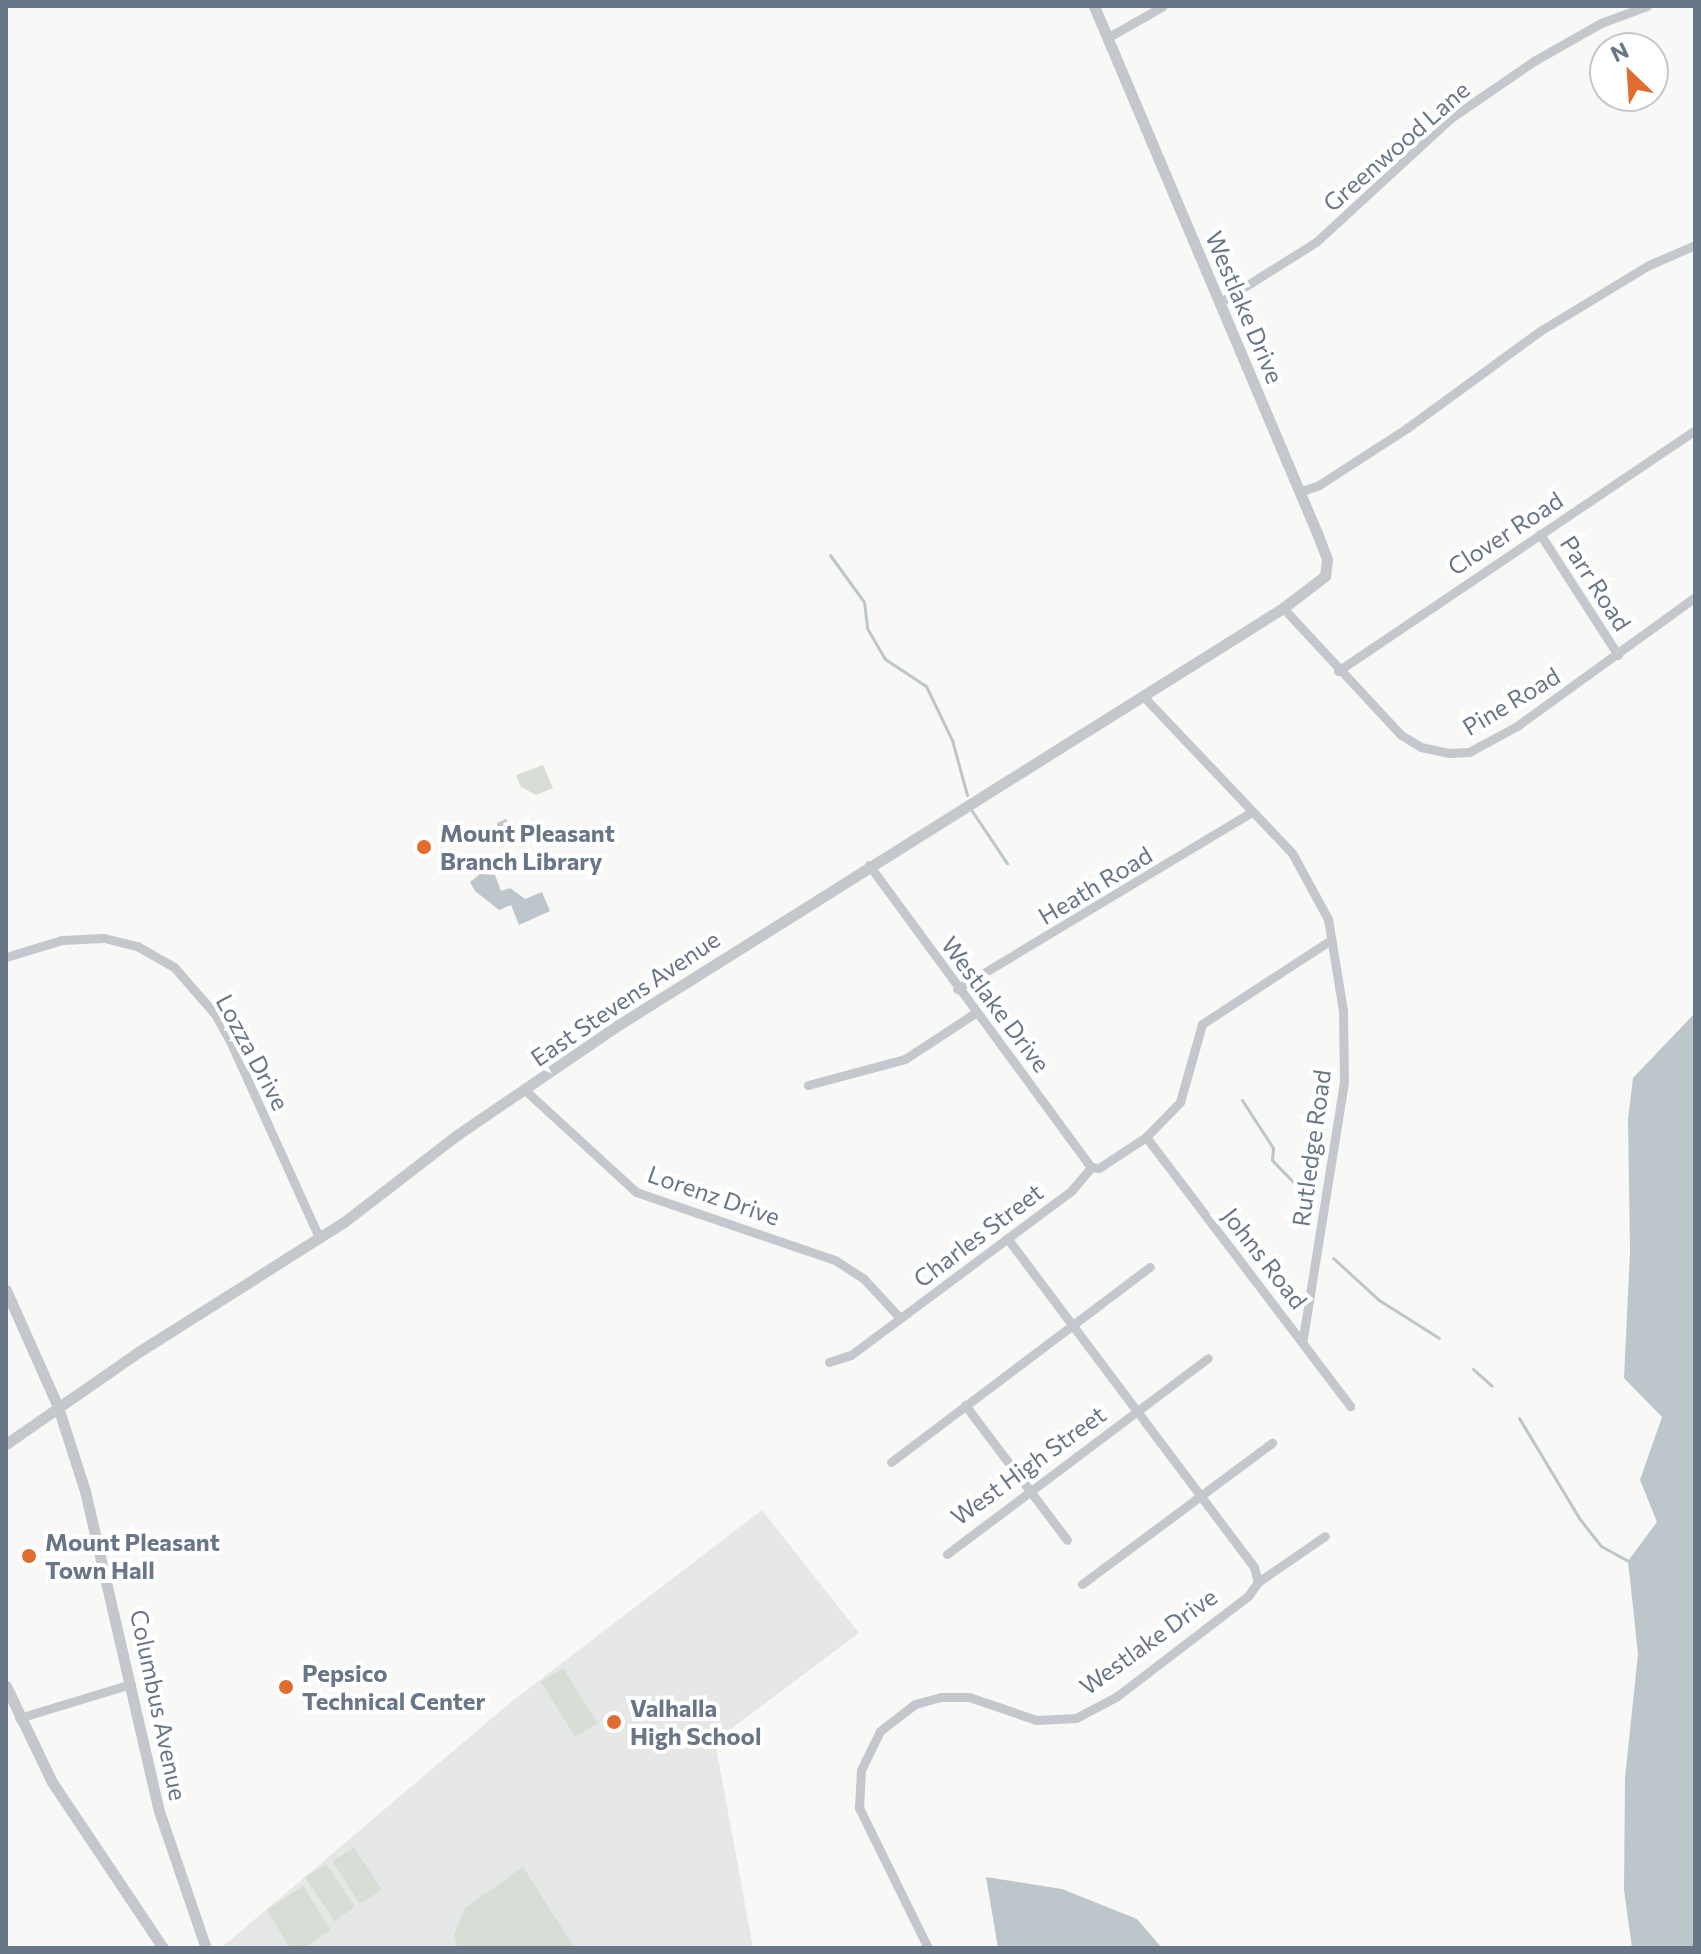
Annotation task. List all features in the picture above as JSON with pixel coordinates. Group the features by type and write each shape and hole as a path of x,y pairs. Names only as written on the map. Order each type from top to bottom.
{"street":[{"name":"Westlake Drive","path":"1094,6 1299,492 1328,570 1321,581 1283,608"},
{"path":"1107,38 1163,6"},
{"name":"Greenwood Lane","path":"1219,303 1316,242 1463,110 1534,61 1601,23 1647,6"},
{"path":"1299,492 1319,485 1407,428 1540,331 1649,265 1695,245"},
{"name":"Clover Road","path":"1338,671 1695,430"},
{"name":"Parr Road","path":"1540,534 1618,655"},
{"name":"Pine Road","path":"1283,608 1338,671 1401,735 1421,747 1449,753 1469,752 1505,733 1695,597"},
{"name":"East Stevens Avenue","path":"6,1444 319,1237 457,1135 527,1092 620,1024 1283,608"},
{"name":"Rutledge Road","path":"1143,696 1307,875 1328,919 1328,942 1341,986 1344,1082 1303,1339"},
{"name":"Heath Road","path":"957,989 1252,812"},
{"name":"Westlake Drive","path":"869,865 957,989 1091,1167"},
{"name":"Lozza Drive","path":"6,957 62,940 104,938 137,946 174,967 215,1014 230,1041 319,1237"},
{"name":"Charles Street","path":"829,1362 851,1355 1072,1190 1091,1167 1099,1168 1146,1137 1180,1102 1202,1024 1328,942"},
{"path":"808,1085 905,1059 975,1013"},
{"name":"Lorenz Drive","path":"527,1092 636,1192 835,1260 864,1279 900,1318"},
{"name":"Johns Road","path":"1146,1137 1303,1339 1350,1406"},
{"path":"1007,1238 1254,1567 1258,1582 1325,1536"},
{"path":"891,1462 1150,1267"},
{"name":"Columbus Avenue","path":"6,1290 58,1407 105,1561 164,1828 206,1948"},
{"name":"West High Street","path":"947,1554 1208,1358"},
{"path":"965,1405 1067,1540"},
{"path":"1082,1584 1272,1443"},
{"name":"Westlake Drive","path":"928,1948 859,1808 861,1770 880,1731 915,1704 941,1697 969,1697 1036,1720 1076,1718 1116,1697 1248,1596 1258,1582"},
{"path":"19,1718 131,1684"},
{"path":"6,1686 56,1789 163,1948"}],"shaded area":[{"path":"543,765 553,788 536,795 521,787 516,775"},
{"path":"506,819 515,836 497,841 497,823"},
{"path":"480,874 495,875 501,891 510,888 525,899 542,892 550,911 519,925 511,905 499,910 475,891 470,882"},
{"path":"1695,1013 1695,1948 1632,1948 1624,1890 1625,1778 1638,1654 1628,1561 1657,1522 1640,1480 1662,1417 1624,1378 1630,1252 1628,1119 1633,1078"},
{"name":"Valhalla High School","path":"762,1510 859,1633 715,1741 753,1948 221,1948 511,1702"},
{"path":"563,1668 597,1723 575,1737 541,1682"},
{"path":"354,1847 382,1890 360,1904 332,1861"},
{"path":"326,1864 355,1907 334,1921 305,1878"},
{"path":"523,1867 575,1948 457,1948 454,1934 465,1908"},
{"path":"986,1877 1062,1889 1137,1919 1162,1948 998,1948"},
{"path":"303,1886 331,1930 304,1948 290,1948 267,1910"}],"waterway":[{"path":"830,555 864,602 867,628 885,659 926,686 952,740 967,795"},
{"path":"972,811 1007,863"},
{"path":"1242,1100 1273,1148 1272,1160 1294,1183"},
{"path":"1333,1258 1379,1300 1439,1338"},
{"path":"1473,1369 1492,1386"},
{"path":"1519,1418 1579,1518 1601,1546 1628,1561"}],"place":[{"name":"Mount Pleasant Branch Library","path":"424,847"},
{"name":"Mount Pleasant Town Hall","path":"29,1556"},
{"name":"Pepsico Technical Center","path":"286,1687"},
{"name":"Valhalla High School","path":"614,1722"}]}
